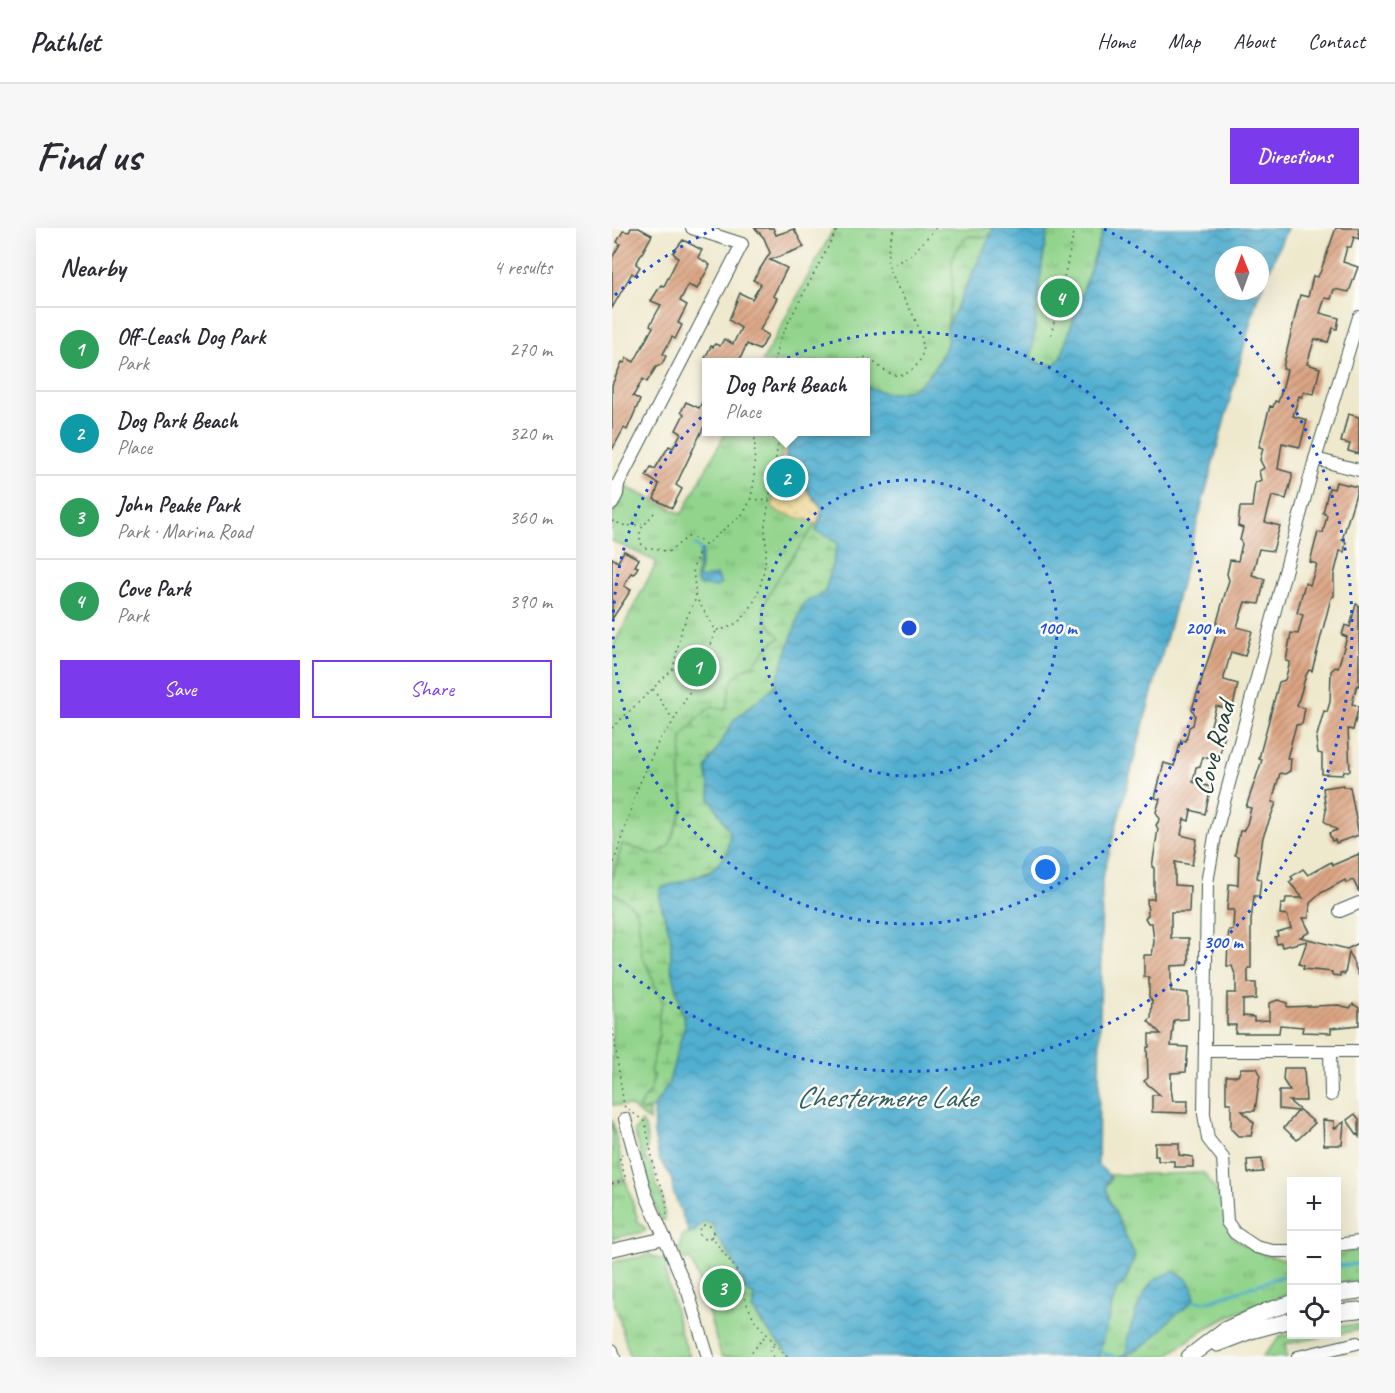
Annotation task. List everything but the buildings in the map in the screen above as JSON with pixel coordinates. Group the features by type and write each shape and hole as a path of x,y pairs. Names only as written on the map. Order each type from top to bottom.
{"main road":[{"path":"1341,1294 1359,1292"},
{"path":"1193,1354 1224,1330 1266,1311 1287,1305"},
{"path":"1341,1312 1359,1310"},
{"path":"1193,1354 1251,1331 1287,1321"}],"street":[{"path":"612,504 615,485 742,244 692,228"},
{"name":"Cove Road","path":"1287,1251 1256,1247 1234,1233 1227,1222 1222,1158 1208,1139 1204,1114 1209,870 1315,459 1359,317"},
{"path":"1315,459 1359,470"},
{"path":"1340,910 1359,903"},
{"path":"1205,1051 1359,1051"},
{"path":"1330,1051 1331,1095"},
{"path":"625,1119 646,1195 688,1292 708,1357"},
{"path":"612,1250 665,1238"},
{"path":"1341,1244 1359,1242"},
{"path":"1298,1357 1325,1354 1358,1345"},
{"path":"612,1350 614,1357"}],"path":[{"path":"775,358 779,340 838,228"},
{"path":"870,359 881,371 895,375 909,371 919,362 921,348 919,329 888,267 894,228"},
{"path":"888,267 911,255 936,228"},
{"path":"1051,335 1075,228"},
{"path":"716,630 696,598 693,569 703,544 744,513 751,499 755,472 755,436"},
{"path":"716,630 739,623 753,604 765,571 765,525 779,436"},
{"path":"751,499 769,501"},
{"path":"612,521 626,526 642,524 654,513"},
{"path":"642,524 640,536 643,546 668,552 683,539 691,537 699,539 703,544"},
{"path":"612,728 673,669 682,628 696,598"},
{"path":"612,868 624,826 660,738 700,673 716,630"},
{"path":"653,688 673,719"},
{"path":"612,1023 624,1106 645,1122 656,1176 666,1197 668,1221"},
{"path":"711,1236 702,1237 702,1227 710,1226 711,1236 732,1263 748,1308 766,1335 787,1357"},
{"path":"748,1357 766,1335"},
{"path":"773,1357 770,1348 775,1344"}],"green space":[{"path":"834,228 994,228 947,327 946,347 934,369 918,385 909,390 889,393 870,388 870,358 764,358"},
{"path":"1049,228 1104,228 1061,357 1055,364 1039,363 1031,357"},
{"path":"992,232 947,327 952,293 953,256 961,243 969,236 985,238"},
{"path":"724,436 792,436 789,440 822,508 668,1085 653,1108 639,1107 642,1111 649,1111 649,1121 630,1106 612,1105 612,648 657,562 612,541 612,517 626,487 682,514"},
{"path":"817,525 816,531 838,543 825,592 803,604 775,686 734,720 711,800 729,828 730,845 718,865 707,872 660,888 660,902 671,938 671,965 685,1024 668,1085 653,1108 642,1111 638,1109 650,1091 654,1076 650,1072 659,1036 659,1012 663,1003 642,955 637,910 612,891 612,880 622,844 655,855 669,846 684,806 680,778 682,737 712,706 724,710 734,678 739,672 753,664 772,643 781,638 766,618 764,610 766,602 777,580"},
{"path":"612,1119 625,1179 612,1182"},
{"path":"642,1122 647,1140 645,1158 652,1166 657,1189 662,1194 665,1220 661,1220 657,1212 634,1131"},
{"path":"1204,1173 1220,1197 1233,1238 1259,1253 1287,1260 1287,1294 1237,1313 1206,1328 1165,1357 1098,1357 1116,1291 1125,1282 1135,1256 1109,1199 1106,1186 1111,1179 1110,1175"},
{"path":"626,1181 639,1223 646,1229 644,1232 612,1238 612,1185"},
{"path":"704,1222 712,1224 716,1229 716,1237 736,1265 745,1284 743,1285 754,1296 753,1309 761,1323 793,1357 722,1357 695,1271 690,1259 685,1261 680,1251 682,1235 695,1231"},
{"path":"1359,1250 1359,1281 1341,1283 1341,1254"},
{"path":"651,1255 668,1262 671,1268 665,1271 681,1334 690,1357 630,1357 612,1294 612,1262"},
{"path":"1359,1325 1359,1330 1341,1333 1341,1326"},
{"path":"1282,1335 1287,1335 1287,1339 1311,1339 1285,1344 1287,1357 1262,1357"}],"sand":[{"path":"785,437 789,440 786,465 822,508 817,525 782,514 772,507"}],"water":[{"name":"Chestermere Lake","path":"994,228 1049,228 1031,357 1039,363 1055,364 1061,357 1104,228 1287,228 1269,271 1269,246 1215,246 1215,300 1257,300 1102,880 1098,1165 1110,1176 1106,1186 1109,1199 1135,1256 1125,1282 1116,1291 1098,1357 793,1357 772,1336 752,1309 755,1303 754,1296 745,1291 744,1280 741,1280 732,1258 716,1236 714,1225 704,1222 695,1231 689,1233 673,1191 671,1176 659,1159 654,1135 653,1108 668,1085 685,1024 671,965 671,938 660,902 660,888 709,873 727,854 730,832 711,800 706,768 734,720 775,686 803,604 825,592 838,543 816,531 822,515 822,507 786,465 785,455 790,439 793,436 870,436 870,388 889,393 909,390 918,385 934,369 946,347 947,327"},
{"path":"700,551 703,552 698,577 701,579 716,575 721,584 717,587 700,586 696,581"},
{"path":"1173,1271 1188,1281 1195,1297 1147,1344 1129,1353 1127,1357 1120,1357 1127,1352 1132,1325 1145,1292 1156,1279"}],"waterway":[{"path":"695,545 702,551"},
{"path":"1341,1266 1359,1264"},
{"path":"1193,1301 1206,1302 1287,1275"},
{"path":"1100,1352 1116,1357"}],"place":[{"name":"Cove Park","path":"1060,298"},
{"name":"Dog Park Beach","path":"786,478"},
{"name":"Off-Leash Dog Park","path":"697,667"},
{"name":"John Peake Park","path":"722,1288"}]}
